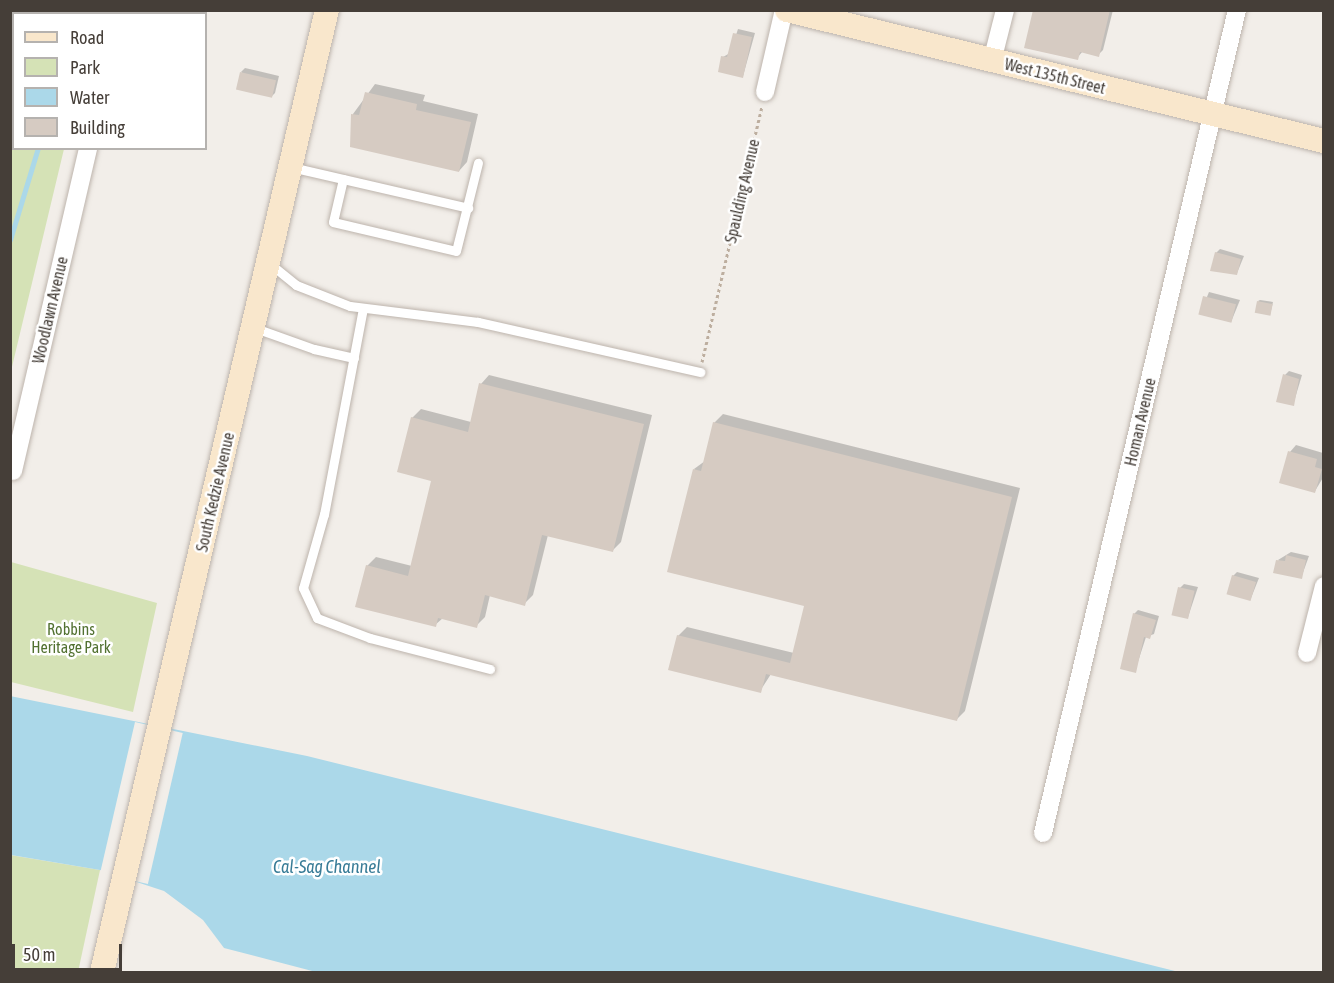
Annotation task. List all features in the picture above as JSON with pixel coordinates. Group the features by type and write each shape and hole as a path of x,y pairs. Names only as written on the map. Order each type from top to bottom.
{"main road":[{"name":"South Kedzie Avenue","path":"102,972 255,328 327,10"},
{"name":"West 135th Street","path":"785,10 1323,141"}],"street":[{"path":"765,92 785,10"},
{"path":"992,61 1005,10"},
{"name":"Homan Avenue","path":"1043,833 1237,10"},
{"name":"Woodlawn Avenue","path":"13,471 88,150"},
{"path":"1307,653 1323,586"}],"lane":[{"path":"343,179 333,222 456,251 478,163"},
{"path":"291,167 468,208"},
{"path":"269,263 296,285 323,297 363,308 478,322 700,372"},
{"path":"363,308 324,514 303,588 317,618 370,638 490,669"},
{"path":"255,328 314,349 354,358"}],"path":[{"name":"Spaulding Avenue","path":"700,372 765,92"}],"green space":[{"path":"11,10 98,11 12,12 12,150 64,150 11,371"},
{"name":"Robbins Heritage Park","path":"11,562 157,603 133,712 11,682"},
{"path":"10,855 100,870 78,972 11,972"}],"water":[{"name":"Cal-Sag Channel","path":"10,696 307,756 1179,972 316,972 224,948 203,920 164,891 100,870 11,855"}],"pier":[{"path":"135,722 183,733 148,884 100,873"}],"building":[{"path":"1033,10 1110,10 1099,57 1080,52 1078,60 1024,48"},
{"path":"733,33 752,37 743,78 718,72 721,56 727,57"},
{"path":"240,72 276,80 272,98 236,90"},
{"path":"365,92 417,104 416,110 471,122 459,172 350,147 351,114 359,115"},
{"path":"1215,252 1241,259 1237,275 1210,271"},
{"path":"1203,296 1236,304 1231,323 1198,314"},
{"path":"1257,301 1273,304 1270,316 1255,313"},
{"path":"1283,374 1299,379 1294,406 1276,402"},
{"path":"479,383 644,424 613,552 542,535 525,606 485,595 477,628 438,618 436,627 355,607 366,565 408,576 431,481 397,472 411,417 468,432"},
{"path":"713,422 1012,497 957,721 766,674 761,693 668,670 677,635 790,663 804,606 667,572 693,469 701,471"},
{"path":"1288,451 1317,459 1315,467 1322,469 1315,493 1279,483"},
{"path":"1286,555 1306,560 1302,579 1273,573 1276,560 1285,561"},
{"path":"1232,575 1256,582 1251,601 1226,594"},
{"path":"1178,587 1195,591 1188,619 1171,615"},
{"path":"1133,613 1156,620 1150,639 1144,637 1136,673 1120,669"}],"waterway":[{"path":"10,240 37,150"}]}
